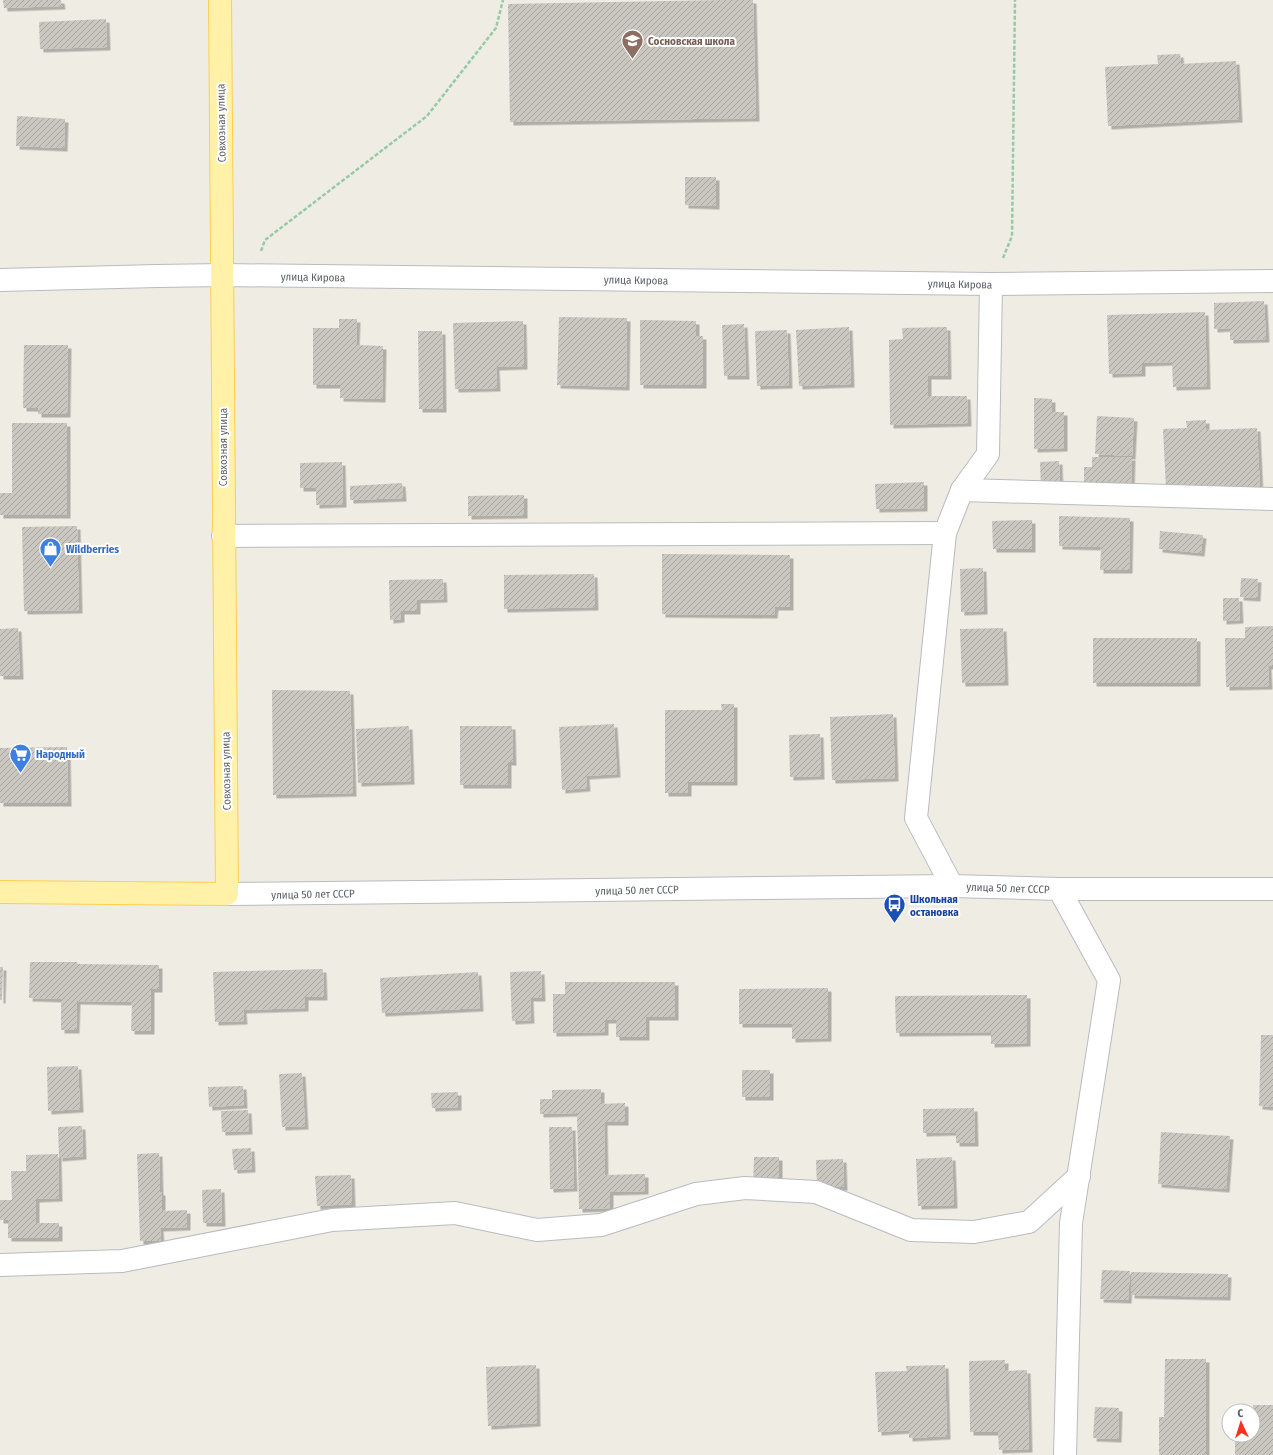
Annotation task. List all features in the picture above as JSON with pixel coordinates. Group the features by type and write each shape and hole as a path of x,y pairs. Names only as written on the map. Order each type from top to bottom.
{"main road":[{"name":"Совхозная улица","path":"220,0 227,894"},
{"name":"улица 50 лет СССР","path":"0,892 227,894"}],"street":[{"name":"улица Кирова","path":"0,280 223,275 992,284 1273,281"},
{"path":"952,886 916,818 946,532 962,490 988,454 992,284"},
{"path":"962,490 1273,499"},
{"path":"223,536 946,532"},
{"name":"улица 50 лет СССР","path":"227,894 952,886 1059,889 1273,889"},
{"path":"1059,889 1109,980 1071,1223 1065,1455"},
{"path":"0,1265 122,1261 332,1220 455,1213 536,1230 601,1225 696,1194 745,1188 816,1192 911,1230 974,1232 1030,1222 1079,1176"}],"path":[{"path":"253,276 264,240 427,116 496,28 503,0"},
{"path":"992,284 1012,236 1015,0"}],"building":[{"path":"3,0 61,0 62,6 4,8"},
{"name":"Сосновская школа","path":"753,0 756,118 510,122 508,4"},
{"path":"106,19 107,47 40,49 39,22"},
{"path":"1180,54 1181,64 1236,61 1239,119 1108,126 1105,67 1158,64 1157,55"},
{"path":"17,116 65,119 64,148 16,146"},
{"path":"685,177 716,177 716,206 685,205"},
{"path":"1264,301 1266,339 1230,340 1230,328 1214,329 1214,303"},
{"path":"1205,312 1207,386 1173,387 1172,362 1142,363 1142,373 1109,374 1107,315"},
{"path":"559,317 627,318 626,387 557,385"},
{"path":"339,319 357,319 356,345 383,346 382,399 340,398 340,385 313,385 313,328 339,328"},
{"path":"640,320 696,321 696,336 703,336 703,385 640,385"},
{"path":"523,321 524,366 496,367 497,388 455,389 453,323"},
{"path":"744,324 746,376 724,376 722,325"},
{"path":"849,327 851,384 799,386 796,330"},
{"path":"947,327 948,376 928,376 928,396 967,396 968,423 890,425 889,340 903,339 902,328"},
{"path":"787,330 789,385 757,386 755,331"},
{"path":"418,331 442,331 443,409 419,409"},
{"path":"24,345 68,345 67,414 38,414 38,408 23,408"},
{"path":"1034,398 1052,399 1052,412 1064,412 1064,448 1034,449"},
{"path":"1097,416 1134,418 1132,456 1095,454"},
{"path":"1206,420 1206,430 1257,428 1260,491 1237,491 1237,486 1166,489 1163,429 1187,428 1186,421"},
{"path":"12,423 67,423 67,515 0,515 0,493 12,493"},
{"path":"1092,457 1132,457 1131,486 1084,485 1084,467 1092,467"},
{"path":"1059,461 1060,489 1041,489 1040,462"},
{"path":"342,462 343,504 316,505 316,488 300,488 300,463"},
{"path":"924,482 924,508 876,509 875,484"},
{"path":"402,483 403,498 350,500 350,486"},
{"path":"524,495 524,515 468,516 468,496"},
{"path":"1059,516 1130,518 1129,570 1100,570 1101,547 1059,546"},
{"path":"1032,520 1032,549 993,549 992,521"},
{"name":"Wildberries","path":"77,526 79,610 24,611 22,527"},
{"path":"1160,531 1203,535 1201,553 1159,549"},
{"path":"662,554 790,555 790,607 775,607 774,615 662,614"},
{"path":"983,568 984,611 961,612 960,569"},
{"path":"594,574 595,607 504,609 504,575"},
{"path":"1241,578 1258,579 1257,598 1240,597"},
{"path":"443,579 444,599 417,600 417,611 401,611 401,619 390,620 389,580"},
{"path":"1223,598 1239,598 1240,620 1223,621"},
{"path":"1273,626 1273,666 1268,666 1269,686 1226,687 1225,638 1245,638 1245,627"},
{"path":"18,628 20,676 0,676 0,629"},
{"path":"1003,628 1005,682 962,683 960,629"},
{"path":"1093,638 1197,638 1197,683 1093,683"},
{"path":"272,690 350,691 353,793 273,795"},
{"path":"721,704 734,704 734,782 688,782 688,793 665,793 665,710 722,710"},
{"path":"893,714 895,778 832,780 830,717"},
{"path":"614,724 617,774 586,776 587,788 562,790 559,727"},
{"path":"409,726 411,781 358,783 356,729"},
{"path":"460,726 512,726 513,762 508,762 508,785 460,785"},
{"path":"820,734 821,776 790,777 789,735"},
{"path":"67,747 68,803 0,803 0,748"},
{"path":"30,962 159,965 159,989 151,989 151,1031 131,1031 132,1002 77,1001 76,1030 61,1030 61,999 29,998"},
{"path":"0,967 3,967 2,1000 0,1000"},
{"path":"323,969 324,997 305,997 305,1008 243,1010 244,1021 215,1022 213,972"},
{"path":"541,971 542,998 530,998 531,1020 512,1021 510,972"},
{"path":"478,972 480,1008 382,1013 380,978"},
{"path":"565,982 675,982 675,1017 646,1017 646,1037 616,1037 616,1020 605,1020 605,1032 553,1033 553,994 565,994"},
{"path":"828,988 828,1038 792,1039 792,1024 739,1024 739,989"},
{"path":"1027,995 1027,1043 991,1044 991,1032 896,1033 895,996"},
{"path":"1261,1035 1273,1035 1273,1107 1259,1106"},
{"path":"78,1066 80,1109 48,1111 47,1067"},
{"path":"742,1070 770,1070 770,1097 742,1097"},
{"path":"302,1073 305,1126 282,1127 279,1074"},
{"path":"243,1086 244,1105 209,1107 208,1087"},
{"path":"601,1089 601,1104 625,1103 625,1122 604,1122 605,1175 645,1174 645,1191 610,1192 610,1208 579,1209 577,1113 540,1114 540,1099 552,1099 552,1090"},
{"path":"458,1092 458,1107 432,1108 431,1093"},
{"path":"974,1108 975,1143 956,1143 956,1132 923,1133 923,1109"},
{"path":"248,1110 249,1131 222,1132 221,1111"},
{"path":"82,1126 83,1156 59,1158 58,1127"},
{"path":"549,1127 572,1127 574,1188 550,1189"},
{"path":"1161,1132 1230,1136 1226,1189 1158,1184"},
{"path":"251,1148 252,1169 234,1170 232,1149"},
{"path":"159,1153 162,1211 187,1210 187,1227 160,1228 161,1241 140,1241 137,1154"},
{"path":"58,1154 59,1198 36,1199 36,1223 59,1223 59,1238 8,1238 8,1220 0,1220 0,1200 12,1200 11,1171 26,1171 26,1155"},
{"path":"754,1157 779,1157 779,1185 753,1184"},
{"path":"952,1157 954,1205 918,1206 916,1159"},
{"path":"843,1159 844,1187 817,1187 816,1160"},
{"path":"351,1175 352,1204 317,1206 315,1176"},
{"path":"221,1189 222,1223 203,1223 202,1190"},
{"path":"1102,1270 1130,1271 1128,1300 1100,1299"},
{"path":"1131,1272 1228,1274 1227,1297 1131,1295"},
{"path":"1165,1359 1206,1359 1206,1455 1159,1455 1159,1417 1164,1417"},
{"path":"1005,1360 1005,1371 1027,1370 1029,1449 999,1450 998,1432 970,1432 969,1361"},
{"path":"536,1365 537,1423 488,1426 486,1367"},
{"path":"945,1365 947,1436 909,1438 909,1430 878,1432 875,1372 907,1371 906,1366"},
{"path":"1261,1405 1273,1405 1273,1455 1235,1455 1235,1443 1261,1443"},
{"path":"1095,1407 1119,1408 1118,1439 1093,1438"}],"place":[{"name":"Сосновская школа","path":"632,60"},
{"name":"Wildberries","path":"51,568"},
{"name":"Народный","path":"21,774"},
{"name":"Школьная остановка","path":"894,924"}]}
